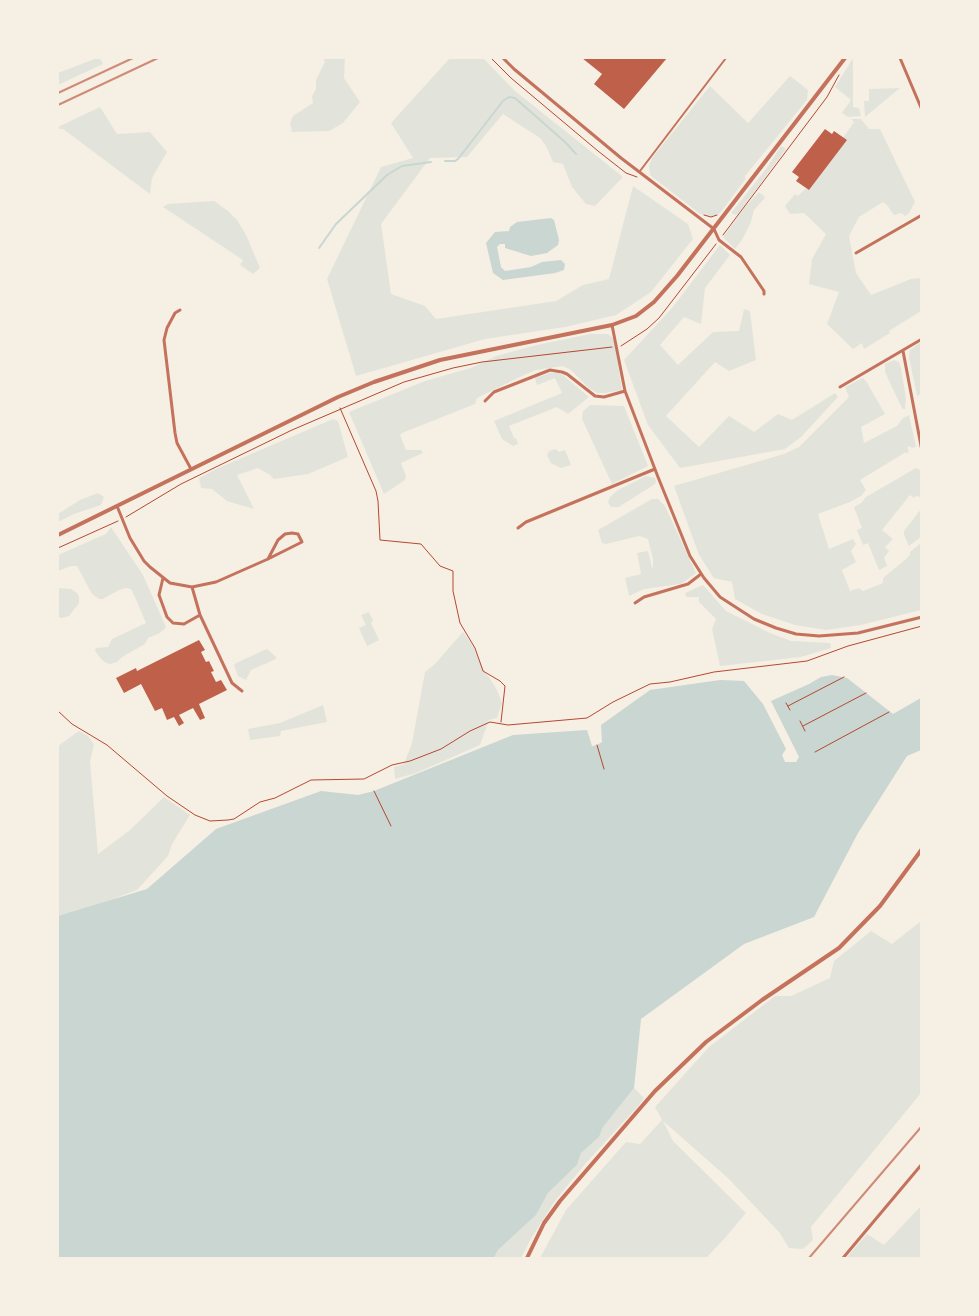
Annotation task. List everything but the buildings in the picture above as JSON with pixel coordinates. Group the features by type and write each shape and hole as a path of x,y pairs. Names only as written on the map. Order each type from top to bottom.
{"street":[{"path":"503,58 593,135 714,229 720,240 741,257 764,291 764,294"},
{"path":"58,535 338,397 407,370 461,355 612,325 636,316 654,302 678,276 845,58"},
{"path":"900,58 922,110"},
{"path":"856,253 922,215"},
{"path":"180,310 175,314 167,328 164,340 174,433 177,443 191,469"},
{"path":"612,325 625,391 655,469 690,556 701,574 720,597 754,618 776,628 796,634 842,635 922,617"},
{"path":"840,387 922,339"},
{"path":"903,351 922,451"},
{"path":"485,402 494,392 550,370 567,374 595,396 604,397 625,391"},
{"path":"518,528 526,522 655,469"},
{"path":"117,506 130,538 144,561 170,582 192,587 216,582 268,559 302,542 298,534 285,534 278,540 268,559"},
{"path":"635,603 644,597 688,584 701,574"},
{"path":"163,578 159,595 168,617 173,623 184,624 200,615"},
{"path":"192,587 200,615 232,683 242,691"},
{"path":"527,1258 544,1223 560,1201 660,1086 706,1042 762,1000 839,948 880,906 922,849"},
{"path":"843,1258 922,1164"}],"lane":[{"path":"640,171 726,58"}],"path":[{"path":"736,219 827,97 838,76"},
{"path":"58,548 122,519 194,477 340,408 376,491 380,540 421,544 440,566 452,570 453,591 460,623 475,648 483,671 505,686 501,723"},
{"path":"58,711 72,724 107,745 167,796 195,815 210,821 234,819 260,802 275,798 311,780 364,779 392,765 416,759 441,749 490,722 508,725 587,718 613,702 650,684 670,682 714,672 807,661 848,646 922,626"},
{"path":"788,706 844,677"},
{"path":"803,726 866,694"},
{"path":"786,703 790,710"},
{"path":"815,752 890,712"},
{"path":"800,721 806,731"},
{"path":"597,745 604,769"},
{"path":"374,792 390,826"}],"shaded area":[{"path":"100,58 103,64 58,85 58,73"},
{"path":"323,58 345,58 344,78 360,102 343,123 329,131 292,132 290,123 293,116 313,103 312,96 316,89 316,80 325,62"},
{"path":"450,58 483,58 515,91 623,177 595,206 586,204 572,187 563,164 553,162 540,138 503,114 467,157 430,158 381,224 391,294 425,306 436,319 556,301 583,285 609,279 633,186 688,224 693,239 651,292 616,315 565,327 485,339 356,376 327,279 381,167 413,158 391,123"},
{"path":"853,58 858,58 853,59 853,107 859,108 861,116 848,117 842,113 851,100 835,87"},
{"path":"790,76 808,90 807,100 745,176 745,180 720,213 711,217 700,214 650,175 649,166 652,158 710,86 748,123"},
{"path":"900,88 865,117 864,101 869,101 869,89"},
{"path":"100,107 117,134 150,132 167,152 152,178 150,194 63,129 58,129 58,127"},
{"path":"851,119 861,119 869,129 880,129 915,202 909,213 905,216 901,213 894,215 883,202 859,217 849,236 856,273 871,295 911,279 921,278 921,311 864,349 862,343 853,349 827,324 839,292 809,284 812,259 826,234 804,213 790,214 785,206 795,194 798,196 806,188 809,190 846,140 843,138 854,122"},
{"path":"781,146 786,149 738,214 731,213 766,169"},
{"path":"759,192 765,198 754,210 751,222 735,249 723,237"},
{"path":"214,201 237,220 246,235 260,268 253,274 240,265 243,260 163,207 168,204"},
{"path":"551,218 554,220 559,240 558,245 547,253 531,256 505,248 505,244 500,244 497,247 501,267 505,271 531,267 542,262 561,260 565,264 564,270 555,273 503,280 493,273 486,243 495,232 509,231 510,227 517,222"},
{"path":"720,245 730,255 705,288 701,324 684,317 660,345 678,365 713,332 739,331 744,309 750,311 756,360 729,371 715,362 666,416 699,447 729,416 754,432 778,414 792,420 835,393 838,397 801,437 785,449 680,468 648,425 624,360 672,308"},
{"path":"590,334 608,334 614,339 622,390 598,393 590,389 571,370 563,366 536,370 524,375 477,398 475,404 402,433 400,435 406,450 421,450 423,453 401,463 406,476 405,480 384,494 349,412 425,381 471,368 496,356"},
{"path":"921,342 921,394 917,396 909,357 910,350"},
{"path":"894,360 899,362 901,368 906,398 905,409 903,409 899,402 885,372 885,364"},
{"path":"550,373 559,373 564,376 589,397 568,414 557,407 509,426 518,444 513,446 502,439 494,421 562,393 555,378 537,385 535,378"},
{"path":"863,378 885,414 861,427 864,443 897,426 903,418 909,415 916,447 912,448 909,446 907,454 906,452 860,480 866,490 861,496 818,514 829,549 853,539 856,544 851,551 856,562 842,570 850,591 859,588 863,591 883,583 883,578 905,560 910,555 910,552 921,543 921,610 861,625 826,630 795,625 762,614 735,599 732,582 714,578 699,555 674,486 784,454 799,447 849,397 845,387"},
{"path":"590,405 624,406 648,466 612,484 582,419 583,411"},
{"path":"333,419 338,421 348,457 308,474 274,479 258,468 237,475 254,509 227,501 212,489 201,488 199,478 216,469"},
{"path":"556,449 559,452 565,450 571,465 561,468 551,463 547,455 549,451"},
{"path":"916,468 920,470 921,497 916,496 914,498 910,495 882,530 893,539 885,547 889,551 884,558 887,566 879,570 868,543 863,545 857,530 862,528 854,507 866,497"},
{"path":"646,476 655,478 655,484 619,507 611,507 608,502 610,497 618,490"},
{"path":"98,493 104,497 101,505 74,514 58,522 58,514 80,500"},
{"path":"652,499 658,499 665,506 696,573 681,584 644,589 629,596 625,578 641,574 637,553 648,551 653,567 648,539 639,536 606,544 602,543 598,530"},
{"path":"921,509 921,537 909,546 904,531"},
{"path":"111,527 143,575 166,627 160,633 148,638 145,644 122,657 117,662 110,664 102,660 95,651 96,648 108,647 112,639 146,623 134,595 131,589 126,588 103,599 99,599 92,594 77,566 71,566 58,571 58,555 106,534"},
{"path":"703,585 726,611 770,633 791,641 830,643 831,648 801,657 720,666 712,629 716,619 699,602 699,597 686,597 685,593"},
{"path":"58,588 71,589 79,597 79,603 69,616 62,618 58,617"},
{"path":"369,612 373,621 371,623 379,640 367,646 359,628 366,625 361,615"},
{"path":"463,632 474,647 485,672 497,690 502,703 497,718 489,720 480,745 416,773 395,779 394,767 404,764 412,743 425,672 434,665"},
{"path":"267,649 276,659 251,670 246,680 238,676 234,665 236,663"},
{"path":"832,675 847,678 893,714 921,698 921,750 907,756 858,833 814,917 744,944 641,1019 634,1088 603,1127 599,1137 581,1153 577,1165 548,1193 536,1215 498,1250 494,1258 58,1258 58,916 147,889 216,829 321,791 358,795 374,791 513,735 587,730 592,746 597,745 602,742 601,725 650,690 720,680 744,681 763,704 786,749 782,755 785,762 796,762 799,757 771,701 821,677"},
{"path":"323,705 327,722 281,731 280,736 250,740 248,729 280,723"},
{"path":"79,731 88,736 94,744 90,761 98,854 130,830 164,797 190,815 172,844 168,856 137,890 58,920 58,746"},
{"path":"921,921 921,1093 811,1227 813,1240 803,1249 789,1248 779,1232 729,1179 663,1121 673,1141 746,1213 725,1238 706,1258 540,1258 566,1210 626,1142 640,1144 662,1120 655,1107 709,1047 775,996 791,996 830,978 834,961 871,931 892,944"},
{"path":"634,1088 644,1098 555,1201 521,1258 494,1258 498,1250 536,1215 548,1193 577,1165 581,1153 599,1137 603,1127"},
{"path":"921,1206 921,1258 846,1258 867,1234 884,1245"}],"waterway":[{"path":"445,161 455,161 458,159 503,101 509,97 515,98 576,154"},
{"path":"319,248 336,224 387,175 402,166 431,162"}],"railway":[{"path":"58,93 133,58"},
{"path":"58,105 158,58"},
{"path":"809,1258 922,1126"}]}
